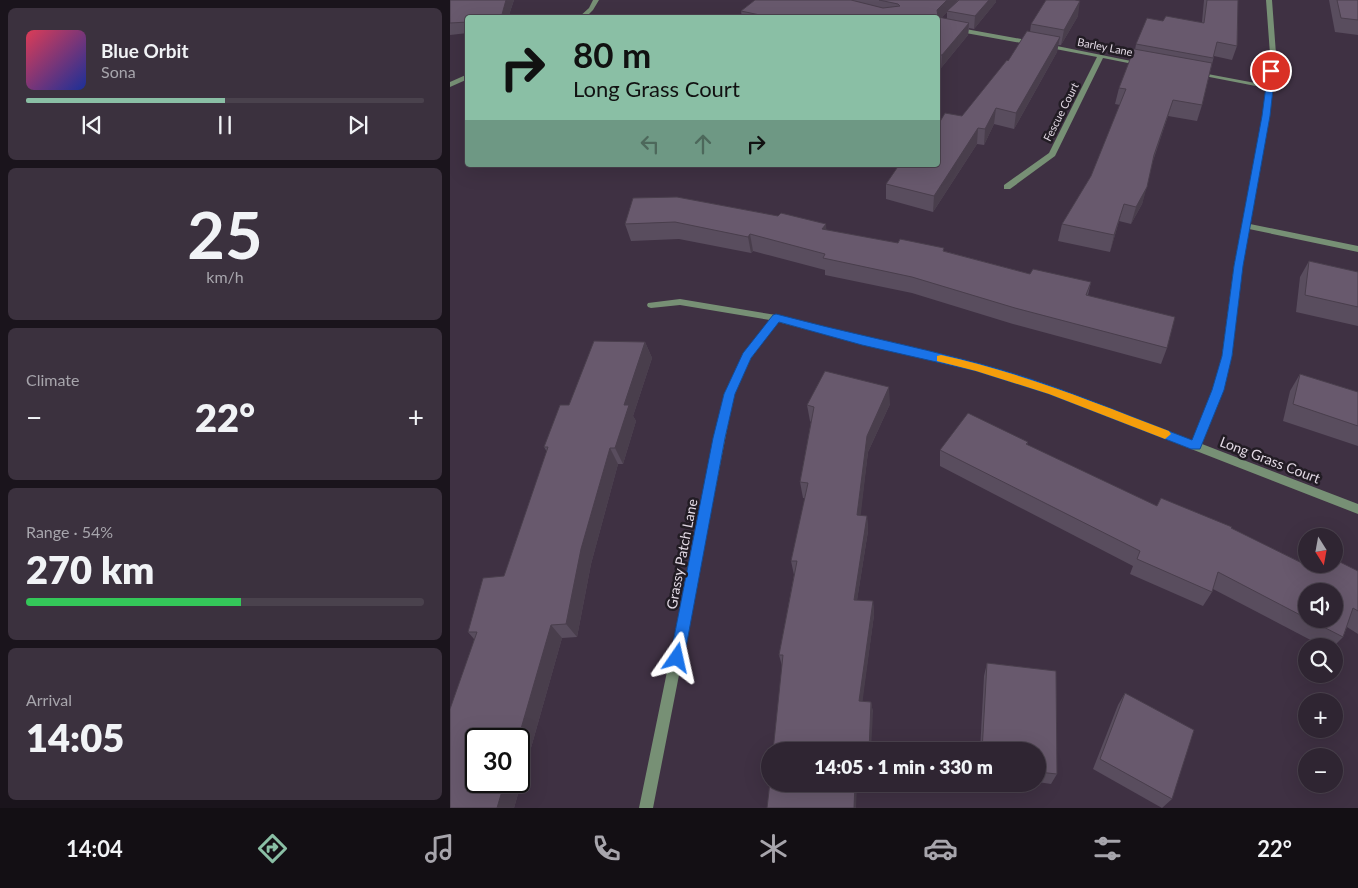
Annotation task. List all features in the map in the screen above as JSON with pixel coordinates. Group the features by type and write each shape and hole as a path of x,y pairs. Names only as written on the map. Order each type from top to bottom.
{"street":[{"path":"584,15 591,9 596,0"},
{"path":"1196,446 1218,390 1227,356 1238,266 1247,226 1273,54 1269,0"},
{"path":"940,24 946,18"},
{"name":"Barley Lane","path":"940,26 1154,66"},
{"name":"Fescue Court","path":"1007,187 1052,154 1101,56"},
{"path":"1192,73 1269,87"},
{"path":"450,85 465,78"},
{"path":"1247,226 1358,249"},
{"name":"Long Grass Court","path":"651,305 680,302 776,318 862,341 977,367 1053,391 1358,509"},
{"name":"Grassy Patch Lane","path":"646,808 729,394 747,356 776,318"}],"building":[{"path":"450,0 506,0 502,15 465,15 465,22 450,23"},
{"path":"755,0 851,0 883,8 900,6 879,0 947,0 937,10 938,15 760,15 741,11"},
{"path":"959,0 989,0 975,16 947,11"},
{"path":"1046,0 1080,1 1064,30 1031,24"},
{"path":"1207,0 1238,0 1237,46 1217,42 1213,58 1136,44 1147,18 1163,21 1166,16 1204,23"},
{"path":"1337,0 1358,0 1358,20 1341,18"},
{"path":"940,17 969,23 940,55"},
{"path":"1027,31 1060,37 1016,113 996,108 985,129 978,128 934,196 886,184 898,167 940,167 940,122 945,113 962,116 1008,61"},
{"path":"1134,49 1212,63 1202,105 1173,100 1154,155 1147,187 1136,207 1124,204 1114,235 1062,224 1091,176 1126,89 1119,88"},
{"path":"677,197 778,216 781,213 826,224 822,229 898,243 900,239 944,248 943,251 1030,274 1033,269 1091,282 1086,295 1175,317 1167,348 1015,308 912,277 823,258 825,254 750,234 748,237 675,222 625,224 633,198"},
{"path":"1309,261 1358,272 1358,307 1305,295"},
{"path":"594,341 645,342 624,405 629,405 615,448 610,448 581,549 566,624 551,625 521,728 465,728 465,793 501,793 497,808 450,808 450,709 477,632 468,632 483,578 504,576 548,447 544,447 560,405 569,405"},
{"path":"825,371 889,387 867,436 857,515 867,516 854,600 873,601 859,701 871,702 869,742 774,742 783,655 779,655 797,561 791,561 808,483 800,482 814,407 807,405"},
{"path":"1300,374 1358,392 1358,426 1293,404"},
{"path":"968,413 1028,442 1026,444 1157,506 1161,498 1232,527 1298,561 1298,573 1343,573 1343,564 1358,571 1358,611 1353,608 1343,637 1326,628 1343,628 1343,583 1298,583 1298,614 1218,572 1212,592 1137,559 1140,551 940,450"},
{"path":"987,663 1056,671 1057,774 1046,773 1046,742 983,742"},
{"path":"1125,693 1194,730 1172,799 1100,759"},
{"path":"769,792 855,792 854,808 767,808"}],"slow traffic":[{"path":"941,359 977,367 1053,391 1165,434"}],"route":[{"path":"677,658 729,394 747,356 776,318 862,341 977,367 1053,391 1196,446 1218,390 1227,356 1238,266 1247,226 1266,116 1271,71"}]}
